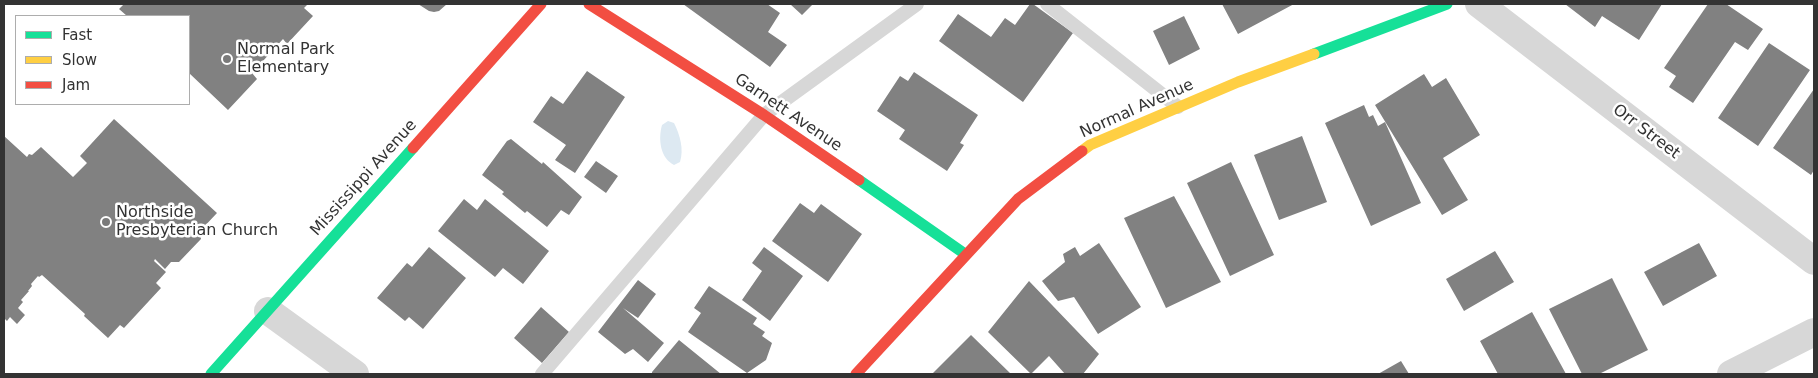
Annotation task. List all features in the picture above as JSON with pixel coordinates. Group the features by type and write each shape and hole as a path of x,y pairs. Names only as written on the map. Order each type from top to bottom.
{"street":[{"name":"Mississippi Avenue","path":"211,374 541,4"},
{"name":"Garnett Avenue","path":"589,4 764,115 965,254"},
{"name":"Normal Avenue","path":"856,374 965,254 1018,199 1090,145 1238,82 1448,4"},
{"name":"Orr Street","path":"1479,4 1814,261"},
{"path":"268,311 355,374"},
{"path":"1731,374 1814,332"}],"lane":[{"path":"542,374 764,115 917,4"},
{"path":"1047,4 1178,107"}],"shaded area":[{"path":"668,121 674,123 680,137 680,162 674,165 666,158 660,142 662,125"}],"building":[{"name":"Normal Park Elementary","path":"124,4 308,4 304,8 313,16 287,44 283,39 252,73 257,79 228,110 190,74 190,15 126,15 119,9"},
{"path":"418,4 447,4 439,11 434,12"},
{"path":"683,4 767,4 780,13 768,32 787,45 770,67"},
{"path":"790,4 813,4 802,15"},
{"path":"1030,4 1033,4 1073,33 1023,102 939,41 958,14 991,37 1005,18 1015,25"},
{"path":"1222,4 1294,4 1238,34"},
{"path":"1565,4 1662,4 1639,40 1602,16 1595,27"},
{"path":"1708,4 1726,4 1763,29 1748,50 1735,42 1693,103 1669,87 1676,76 1664,68"},
{"path":"1184,16 1200,49 1169,65 1153,31"},
{"path":"1769,43 1810,70 1758,146 1718,118"},
{"path":"587,71 625,97 575,173 555,160 566,145 533,122 551,96 563,104"},
{"path":"914,72 978,115 960,143 964,145 947,171 899,139 905,130 877,111 900,76 908,81"},
{"path":"1424,74 1432,87 1446,78 1480,135 1443,158 1468,200 1442,215 1375,105"},
{"path":"1814,89 1814,170 1811,175 1773,148"},
{"path":"1364,105 1369,117 1373,115 1378,126 1385,122 1421,203 1371,226 1325,123"},
{"name":"Northside Presbyterian Church","path":"114,119 217,213 200,231 201,239 179,262 171,262 165,269 155,259 154,261 166,272 156,283 161,288 124,328 120,325 108,338 42,275 38,276 31,284 32,286 29,291 21,300 23,302 18,308 25,315 17,324 10,317 7,321 4,318 4,136 27,157 41,147 73,177 87,163 80,156"},
{"path":"1302,136 1327,202 1279,220 1254,155"},
{"path":"511,139 542,164 543,162 582,197 569,215 561,210 547,227 527,211 525,213 502,194 504,192 482,175 507,141"},
{"path":"596,161 618,176 606,193 584,177"},
{"path":"1231,162 1274,255 1230,276 1187,183"},
{"path":"1174,196 1221,282 1166,308 1124,218"},
{"path":"464,199 477,210 485,199 549,251 523,284 503,268 495,277 438,231"},
{"path":"800,203 814,213 821,204 862,234 828,282 772,241"},
{"path":"1099,243 1141,307 1098,334 1074,297 1058,301 1042,281 1065,262 1063,254 1075,247 1080,256"},
{"path":"1699,243 1717,276 1663,306 1644,272"},
{"path":"429,247 466,278 423,329 409,317 405,321 377,298 407,263 412,267"},
{"path":"764,247 803,276 770,321 742,300 762,271 752,263"},
{"path":"1495,251 1514,282 1464,311 1446,279"},
{"path":"1612,278 1648,350 1599,374 1582,374 1549,309"},
{"path":"638,280 656,294 638,318 623,308 664,343 648,362 633,349 625,354 598,332"},
{"path":"1029,281 1099,354 1083,374 1065,374 1049,356 1031,374 988,332"},
{"path":"709,286 757,318 753,324 765,332 762,336 772,343 766,360 747,373 688,332 701,313 694,308"},
{"path":"541,307 569,332 542,363 514,338"},
{"path":"1532,312 1566,374 1498,374 1480,341"},
{"path":"971,335 1011,374 932,374"},
{"path":"679,340 721,374 652,374"},
{"path":"1401,361 1409,374 1378,374"}],"traffic: fast":[{"path":"1314,54 1447,4"},
{"path":"211,374 413,148"},
{"path":"859,180 965,254"}],"traffic: slow":[{"path":"1082,151 1090,145 1238,82 1314,54"}],"traffic: jam":[{"path":"413,148 541,4"},
{"path":"589,4 764,115 859,180"},
{"path":"856,374 1018,199 1082,151"}],"place":[{"name":"Normal Park Elementary","path":"227,59"},
{"name":"Northside Presbyterian Church","path":"106,222"}]}
